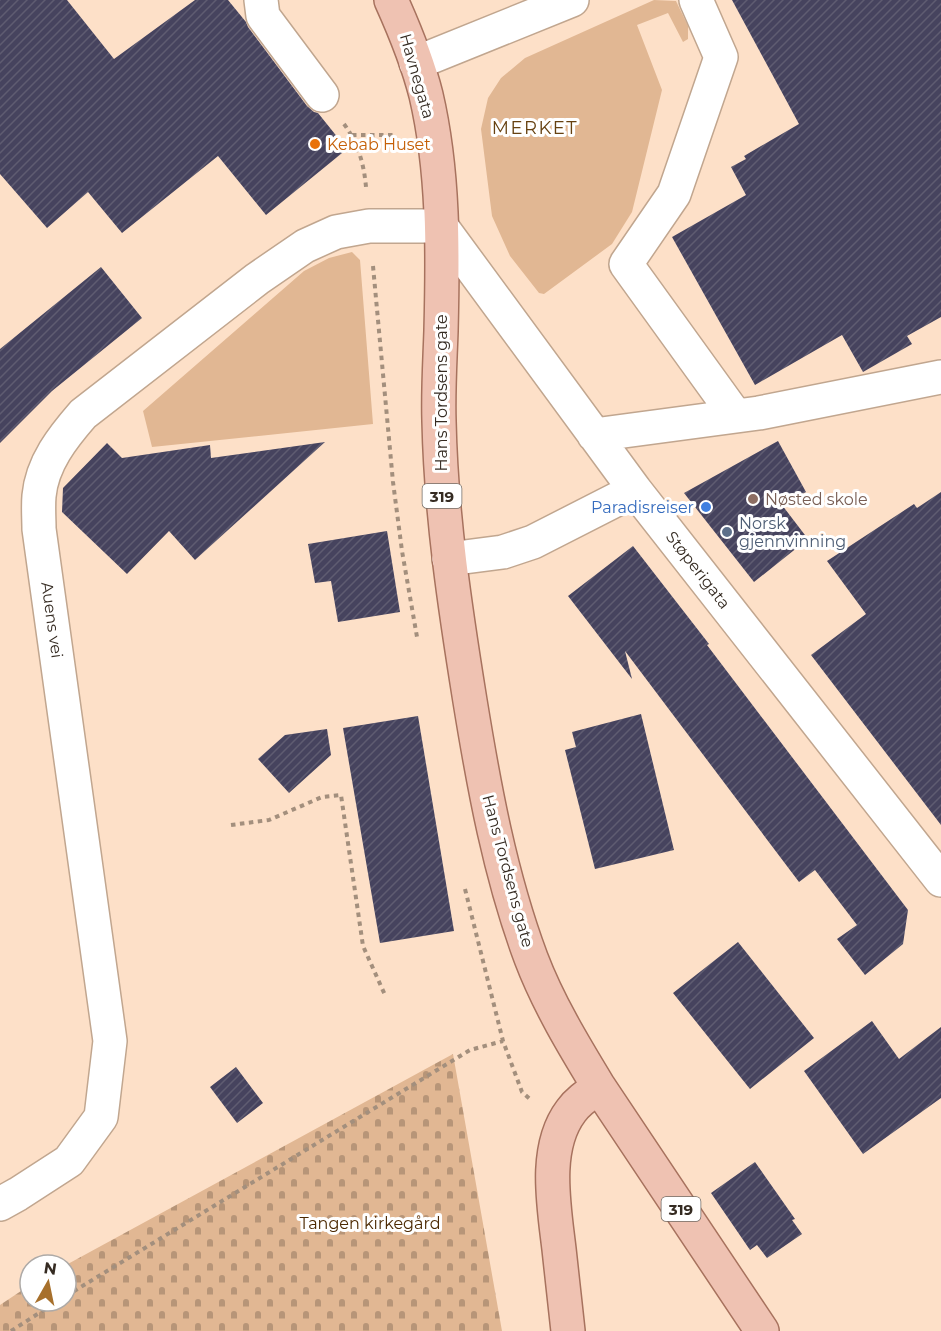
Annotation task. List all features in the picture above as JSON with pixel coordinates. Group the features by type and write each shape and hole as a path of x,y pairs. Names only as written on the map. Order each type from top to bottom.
{"main road":[{"name":"Havnegata","path":"392,0 426,96 438,178 441,226"},
{"name":"Hans Tordsens gate","path":"441,226 439,416 441,478 456,616 480,763 514,909 532,960 555,1011 599,1088"},
{"path":"568,1331 552,1190 552,1166 559,1136 570,1112 581,1100 599,1088"},
{"name":"319","path":"599,1088 762,1331"}],"street":[{"path":"261,0 263,16 322,95"},
{"path":"416,63 572,0"},
{"path":"696,0 721,57 674,194 626,264 735,415"},
{"name":"Auens vei","path":"0,1204 69,1161 101,1117 110,1041 39,530 39,495 48,463 63,437 83,414 257,279 305,246 336,232 369,226 441,226"},
{"name":"Støperigata","path":"441,226 634,490 941,880"},
{"path":"594,435 771,410 941,377"},
{"path":"449,559 503,552 533,542 634,490"}],"path":[{"path":"231,825 269,820 322,797 341,795 363,946 385,995"},
{"path":"78,1289 470,1050 503,1041"},
{"path":"11,1331 39,1313"}],"green space":[{"path":"654,0 676,1 688,26 688,39 683,42 668,13 637,25 662,90 632,212 612,244 544,294 539,293 510,256 492,216 481,129 488,98 501,78 525,58"},
{"path":"352,252 360,260 373,424 152,447 143,411 304,271 329,258"},
{"name":"Tangen kirkegård","path":"453,1054 502,1331 0,1331 0,1305 18,1293 18,1313 78,1313 78,1258"}],"building":[{"path":"0,0 67,0 114,59 195,0 228,0 307,106 318,113 347,149 266,215 218,156 122,233 88,192 47,228 0,174"},
{"path":"732,0 941,0 941,317 907,336 912,344 863,372 842,335 755,385 672,237 746,195 731,167 746,159 744,156 799,124"},
{"path":"101,267 142,318 52,391 0,443 0,349"},
{"path":"778,441 806,492 782,505 808,539 754,582 684,493"},
{"path":"325,442 195,560 169,531 127,574 62,512 63,488 107,443 122,458 210,445 211,458"},
{"path":"941,492 941,825 811,655 866,614 827,561 914,504 917,508"},
{"path":"387,531 400,612 338,622 331,581 315,583 308,544"},
{"path":"633,546 908,910 903,944 865,975 837,939 857,925 815,870 799,882 625,651 632,679 568,596"},
{"path":"641,714 674,850 595,869 565,750 576,747 572,732"},
{"path":"418,716 454,931 380,943 343,728"},
{"path":"327,729 331,755 289,793 258,759 285,735"},
{"path":"738,942 814,1038 750,1089 673,993"},
{"path":"872,1021 899,1059 941,1027 941,1098 863,1154 804,1071"},
{"path":"236,1067 263,1103 237,1123 210,1087"},
{"path":"755,1162 795,1219 792,1220 802,1234 767,1258 757,1245 750,1250 711,1193"}],"place":[{"name":"Kebab Huset","path":"315,144"},
{"name":"Nøsted skole","path":"753,499"},
{"name":"Paradisreiser","path":"706,507"},
{"name":"Norsk gjennvinning","path":"727,532"}],"district":[{"name":"MERKET","path":"535,128"}]}
